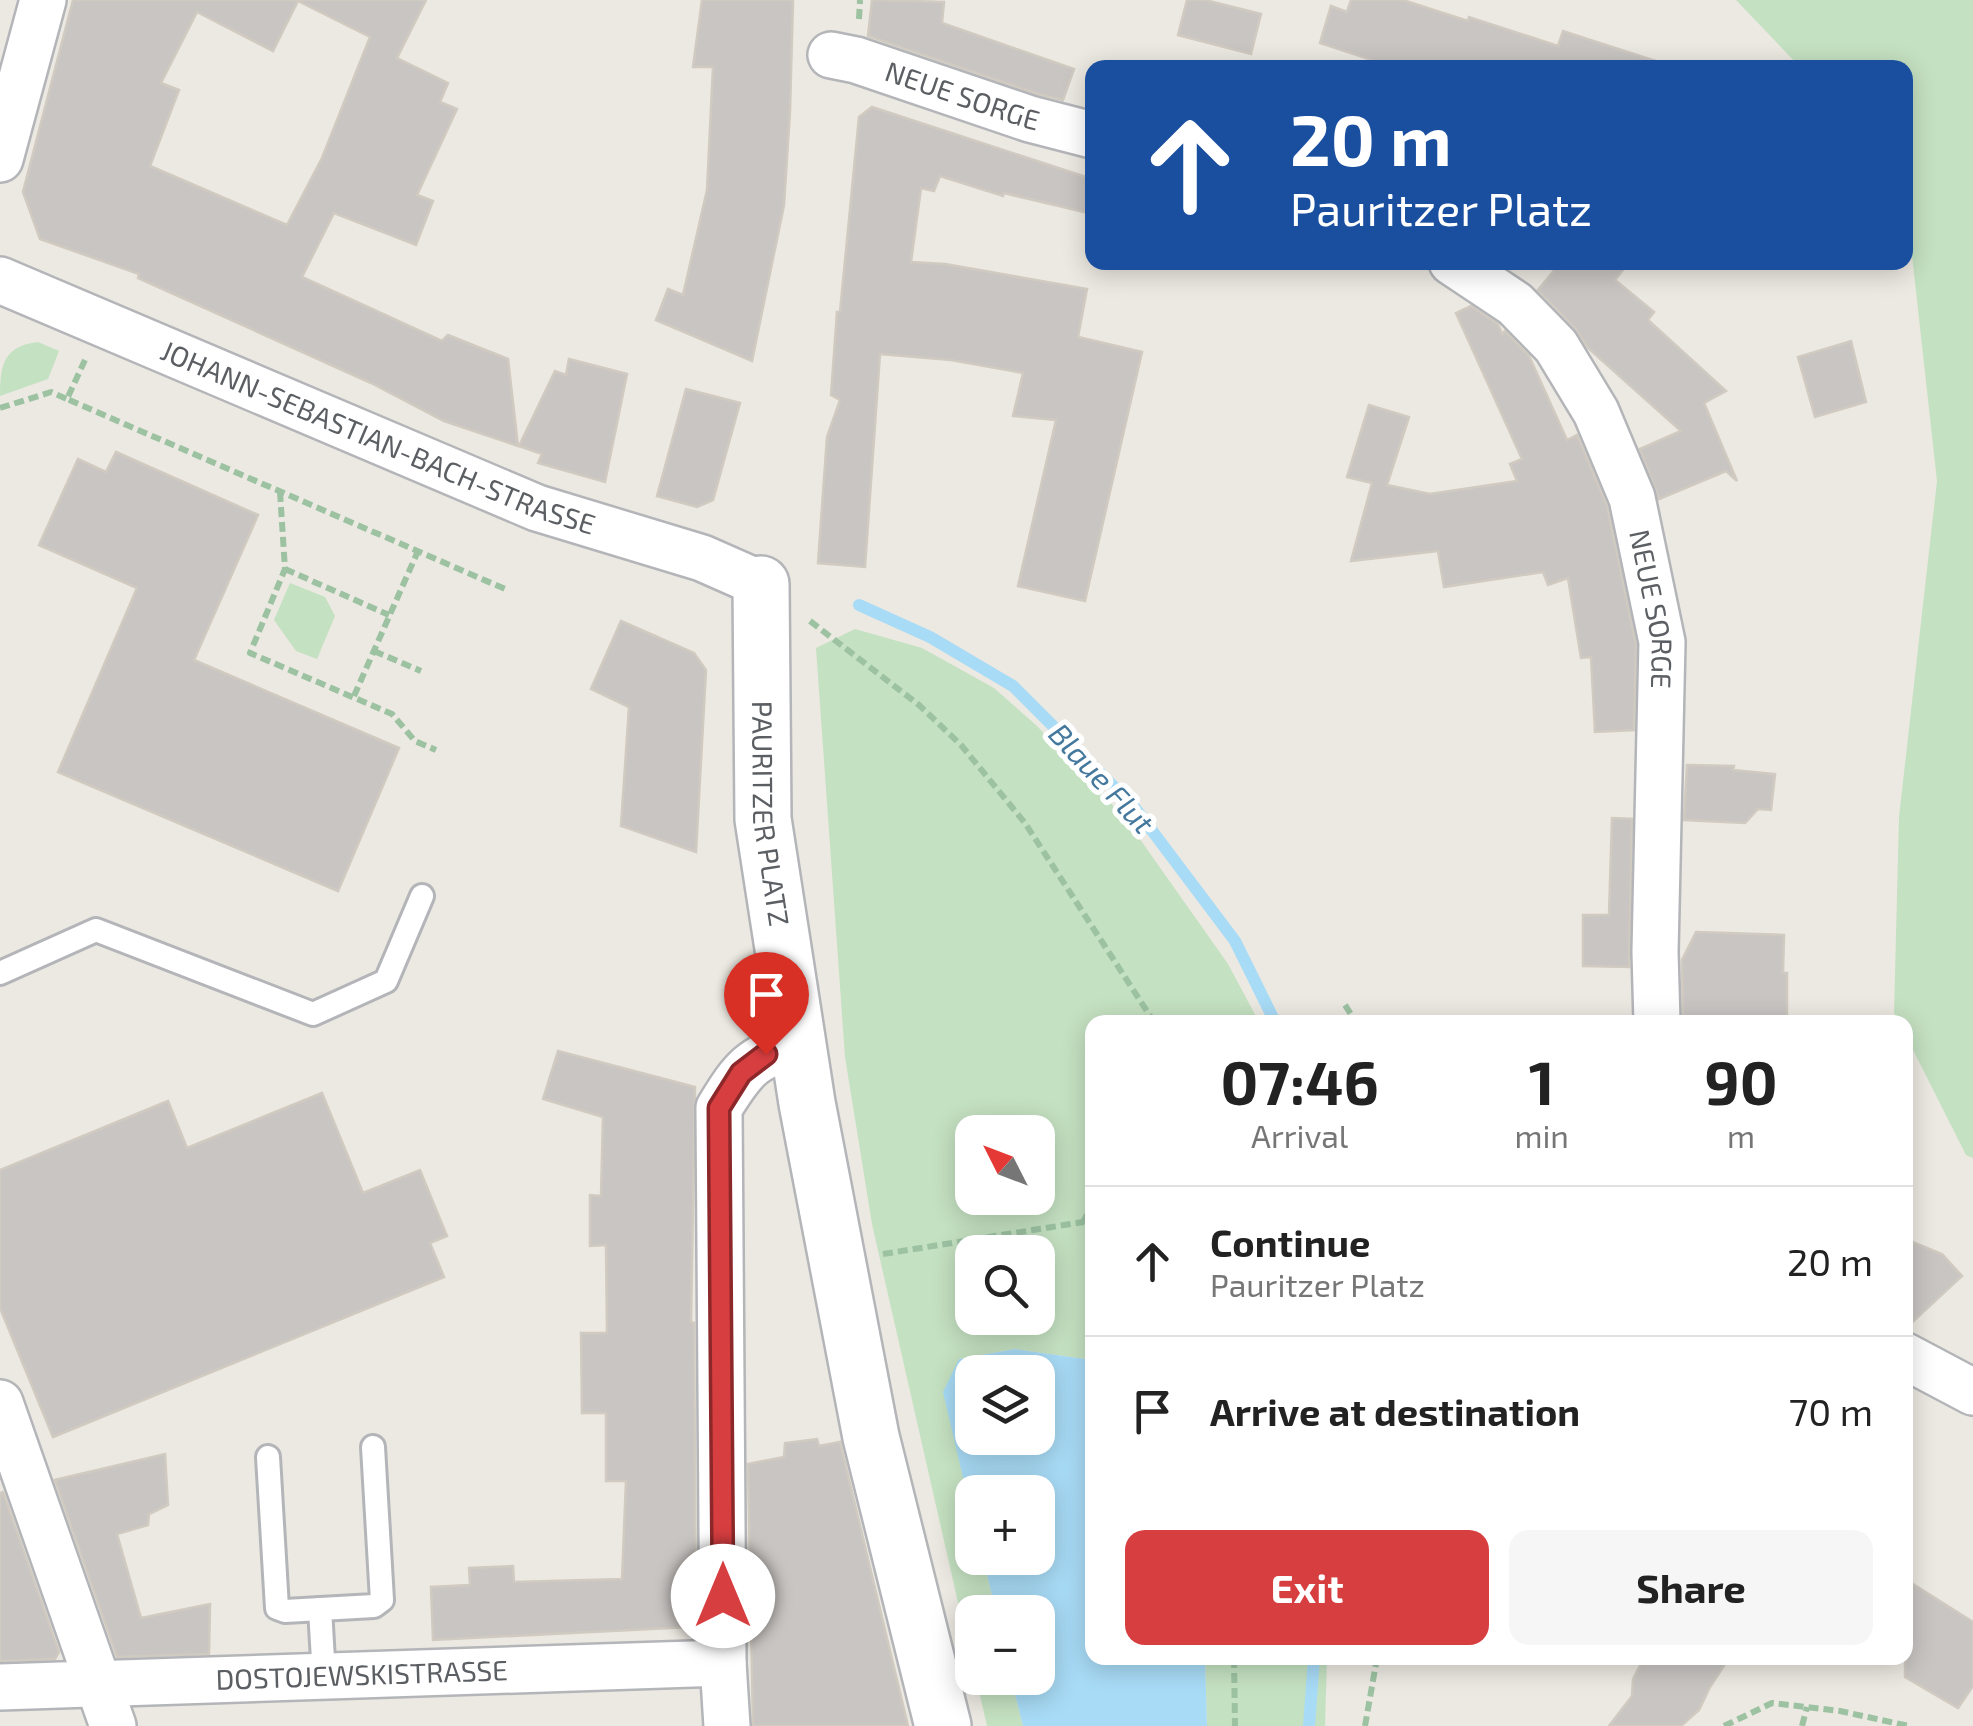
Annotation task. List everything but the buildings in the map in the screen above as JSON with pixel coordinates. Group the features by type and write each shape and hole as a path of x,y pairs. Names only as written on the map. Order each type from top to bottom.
{"street":[{"path":"0,159 43,0"},
{"name":"NEUE SORGE","path":"832,55 1085,132"},
{"name":"NEUE SORGE","path":"1464,270 1515,304 1556,346 1596,412 1632,498 1662,642 1657,1015"},
{"name":"JOHANN-SEBASTIAN-BACH-STRASSE","path":"0,280 537,508 702,558 762,584"},
{"name":"PAURITZER PLATZ","path":"762,584 764,819 797,1043 871,1437 942,1726"},
{"path":"727,1726 723,1663 719,1108 741,1073 766,1054 797,1043"},
{"path":"1913,1360 1973,1392"},
{"path":"0,1403 113,1726"},
{"name":"DOSTOJEWSKISTRASSE","path":"0,1688 723,1663"}],"lane":[{"path":"0,973 96,930 314,1014 386,980 422,896"},
{"path":"268,1457 277,1608 285,1611 374,1606 382,1600 373,1447"},
{"path":"320,1610 324,1677"}],"path":[{"path":"67,399 102,322"},
{"path":"0,408 51,392 505,589"},
{"path":"280,492 286,569 250,653 392,714 415,740 436,750"},
{"path":"354,697 418,551"},
{"path":"286,569 390,615"},
{"path":"809,620 919,705 961,745 1025,823 1149,1015"},
{"path":"374,651 421,671"},
{"path":"1345,1005 1351,1015"},
{"path":"871,1256 1084,1222"},
{"path":"1234,1665 1235,1726"},
{"path":"1365,1726 1376,1665"},
{"path":"1724,1726 1772,1703 1909,1726"},
{"path":"1802,1726 1807,1707"}],"green space":[{"path":"1736,0 1973,0 1973,1158 1966,1155 1913,1050 1913,1015 1894,1013 1899,817 1937,481 1913,264 1913,60 1793,60"},
{"path":"38,342 59,351 48,379 0,396 6,359 17,348"},
{"path":"290,583 325,597 335,616 317,659 296,651 274,620"},
{"path":"855,629 922,648 994,688 1036,725 1125,818 1228,964 1255,1015 1085,1015 1085,1359 1015,1349 955,1355 955,1455 967,1455 969,1475 955,1475 955,1575 987,1575 992,1595 956,1595 872,1224 845,1057 816,648"},
{"path":"1205,1665 1327,1665 1325,1726 1207,1726"},
{"path":"980,1695 1015,1695 1023,1726 987,1726"}],"water":[{"path":"1015,1349 1085,1359 1085,1665 1205,1665 1207,1726 1023,1726 1015,1695 1055,1695 1055,1595 992,1595 987,1575 1055,1575 1055,1475 962,1475 958,1455 1055,1455 1055,1355 981,1355"},
{"path":"955,1367 955,1443 943,1392"}],"waterway":[{"name":"Blaue Flut","path":"859,605 930,637 1013,686 1135,808 1235,941 1272,1015"},
{"name":"Blaue Flut","path":"1309,1726 1313,1665"}],"route":[{"path":"723,1596 719,1108 741,1073 766,1054"}]}
